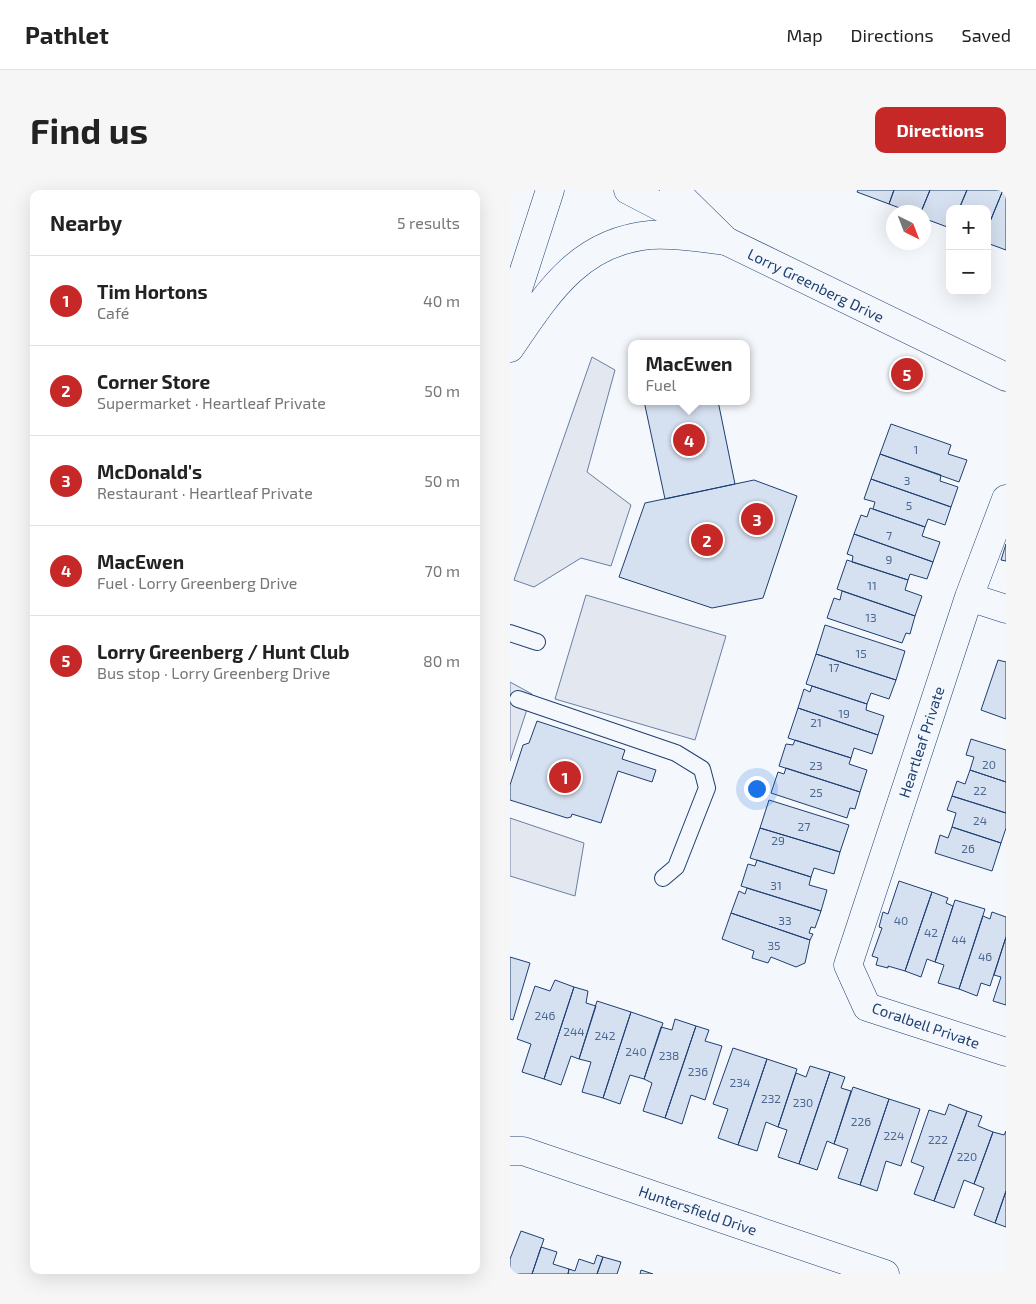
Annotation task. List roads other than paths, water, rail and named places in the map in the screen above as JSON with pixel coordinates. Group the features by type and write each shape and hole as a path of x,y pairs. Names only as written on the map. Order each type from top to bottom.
{"street":[{"path":"510,314 550,190"},
{"name":"Lorry Greenberg Drive","path":"628,190 726,241 1006,377"},
{"path":"674,190 726,241"},
{"path":"510,348 548,293 568,272 609,245 651,235 678,235 726,241"},
{"name":"Heartleaf Private","path":"858,986 848,965 968,597 1006,499"},
{"path":"968,597 1006,609"},
{"name":"Coralbell Private","path":"858,986 867,1008 1006,1052"},
{"name":"Huntersfield Drive","path":"510,1151 523,1151 885,1274"}],"lane":[{"path":"510,633 537,642"},
{"path":"518,699 676,753 702,769 707,788 676,867 663,878"}],"place":[{"name":"Lorry Greenberg / Hunt Club","path":"907,374"},
{"name":"MacEwen","path":"689,440"},
{"name":"McDonald's","path":"757,519"},
{"name":"Corner Store","path":"707,540"},
{"name":"Tim Hortons","path":"565,777"}]}
